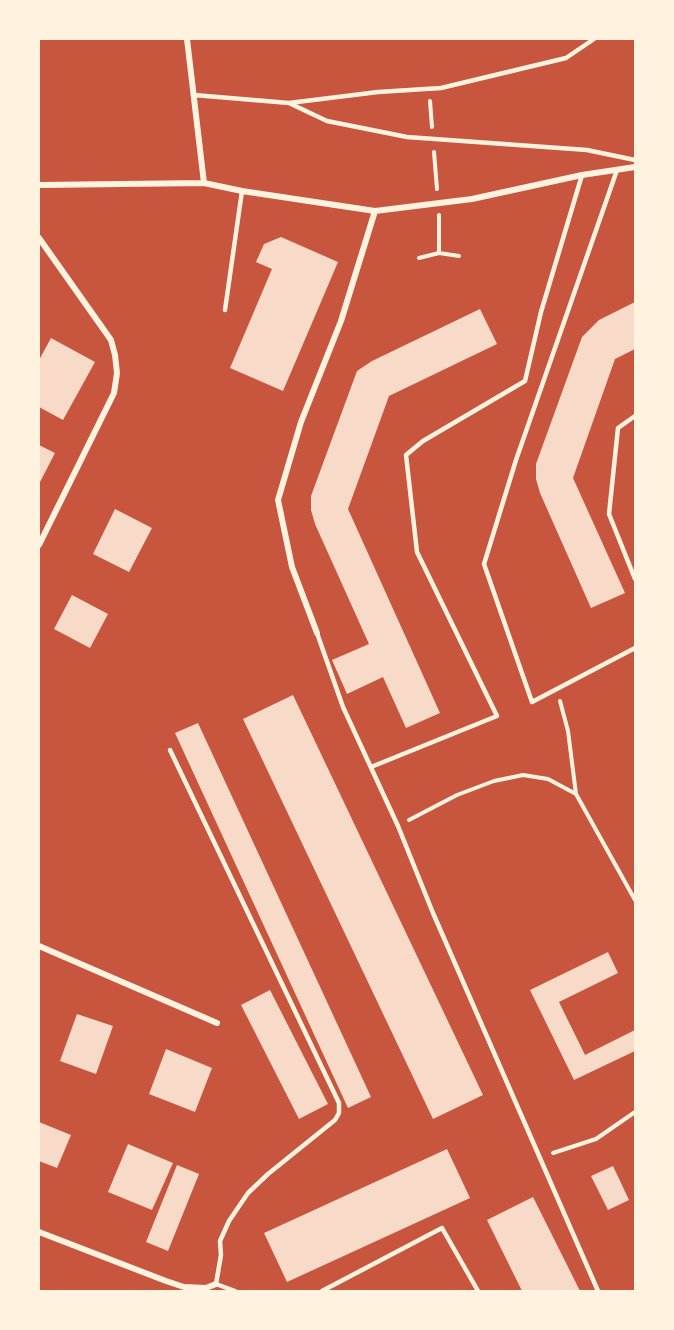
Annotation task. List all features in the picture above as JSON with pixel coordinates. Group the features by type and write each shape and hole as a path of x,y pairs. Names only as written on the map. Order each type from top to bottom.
{"street":[{"path":"187,39 204,183"},
{"path":"39,185 204,183 242,191 375,210 472,199 582,175 635,167"},
{"path":"317,633 292,567 278,500 301,422 341,321 375,210"},
{"path":"39,238 111,340 117,374 114,393 39,545"},
{"path":"39,946 217,1023"},
{"path":"39,1232 184,1287 206,1288 216,1284"}],"lane":[{"path":"194,95 290,103 378,92 441,88 566,57 594,39"},
{"path":"290,103 327,121 407,137 587,150 635,160"},
{"path":"617,170 516,460 484,564 532,702 635,648"},
{"path":"371,767 497,716 417,552 406,455 423,441 525,381 541,312 582,175"},
{"path":"225,310 242,191"},
{"path":"635,416 618,428 609,514 635,579"},
{"path":"317,633 343,706 398,826 433,913 598,1291"},
{"path":"170,750 339,1103 339,1113 335,1120 268,1174 248,1193 228,1221 220,1240 221,1255 216,1284 235,1291"},
{"path":"322,1291 442,1228 478,1291"}],"path":[{"path":"429,94 432,128"},
{"path":"434,151 437,197"},
{"path":"438,208 439,253"},
{"path":"419,258 439,253 459,256"},
{"path":"556,689 568,731 576,794 635,900"},
{"path":"398,826 457,795 494,781 523,776 548,779 576,794"},
{"path":"553,1153 596,1138 635,1112"}],"building":[{"path":"281,237 338,262 283,391 230,368 272,269 256,262 264,244"},
{"path":"635,302 635,349 615,359 573,478 625,593 591,608 540,493 536,479 536,464 582,337 599,320"},
{"path":"480,309 497,344 389,396 348,509 440,713 406,728 383,677 347,694 332,660 369,644 315,524 311,510 311,496 357,371 372,361"},
{"path":"51,338 95,362 63,420 39,407 39,360"},
{"path":"39,445 55,453 39,484"},
{"path":"115,509 152,528 129,572 93,554"},
{"path":"72,595 108,614 90,648 54,629"},
{"path":"293,695 483,1095 433,1119 243,719"},
{"path":"198,723 371,1097 348,1108 175,733"},
{"path":"608,952 618,973 559,1002 585,1055 635,1030 635,1051 574,1080 530,990"},
{"path":"270,990 328,1104 299,1119 241,1005"},
{"path":"77,1014 113,1026 96,1074 60,1061"},
{"path":"166,1049 212,1068 195,1112 149,1094"},
{"path":"39,1122 71,1135 57,1168 39,1161"},
{"path":"128,1144 173,1163 152,1210 108,1192"},
{"path":"447,1149 470,1198 287,1282 264,1233"},
{"path":"177,1165 199,1174 168,1251 146,1242"},
{"path":"613,1166 629,1200 608,1210 591,1176"},
{"path":"533,1197 580,1291 522,1291 487,1220"}]}
